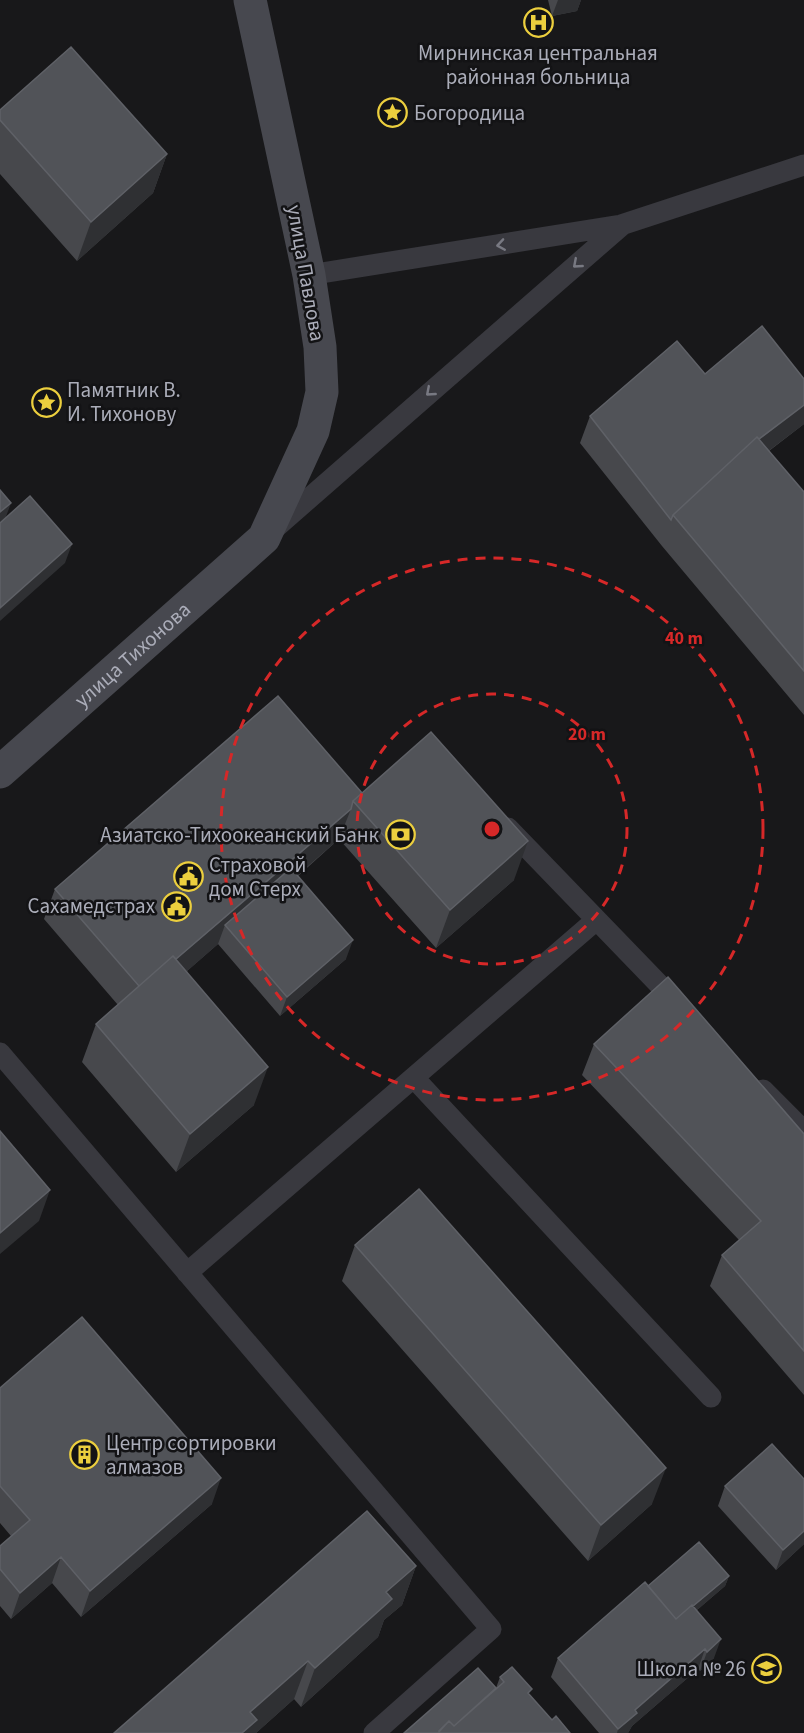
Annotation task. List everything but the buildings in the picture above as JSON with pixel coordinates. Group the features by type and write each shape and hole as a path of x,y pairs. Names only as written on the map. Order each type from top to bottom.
{"main road":[{"name":"улица Павлова","path":"250,0 309,275 320,347 322,392 313,431 264,538"},
{"name":"улица Тихонова","path":"0,772 264,538"}],"lane":[{"path":"309,275 621,225 804,165"},
{"path":"264,538 621,225"},
{"path":"497,816 595,921 696,1022"},
{"path":"187,1273 595,921"},
{"path":"0,1053 491,1629 374,1733"},
{"path":"746,1072 804,1131"},
{"path":"414,1078 711,1397"}],"place":[{"name":"Мирнинская центральная районная больница","path":"538,22"},
{"name":"Богородица","path":"393,113"},
{"name":"Памятник В. И. Тихонову","path":"46,402"},
{"name":"Азиатско-Тихоокеанский Банк","path":"400,835"},
{"name":"Страховой дом Стерх","path":"188,877"},
{"name":"Сахамедстрах","path":"176,906"},
{"name":"Центр сортировки алмазов","path":"85,1455"},
{"name":"Школа № 26","path":"767,1669"}]}
